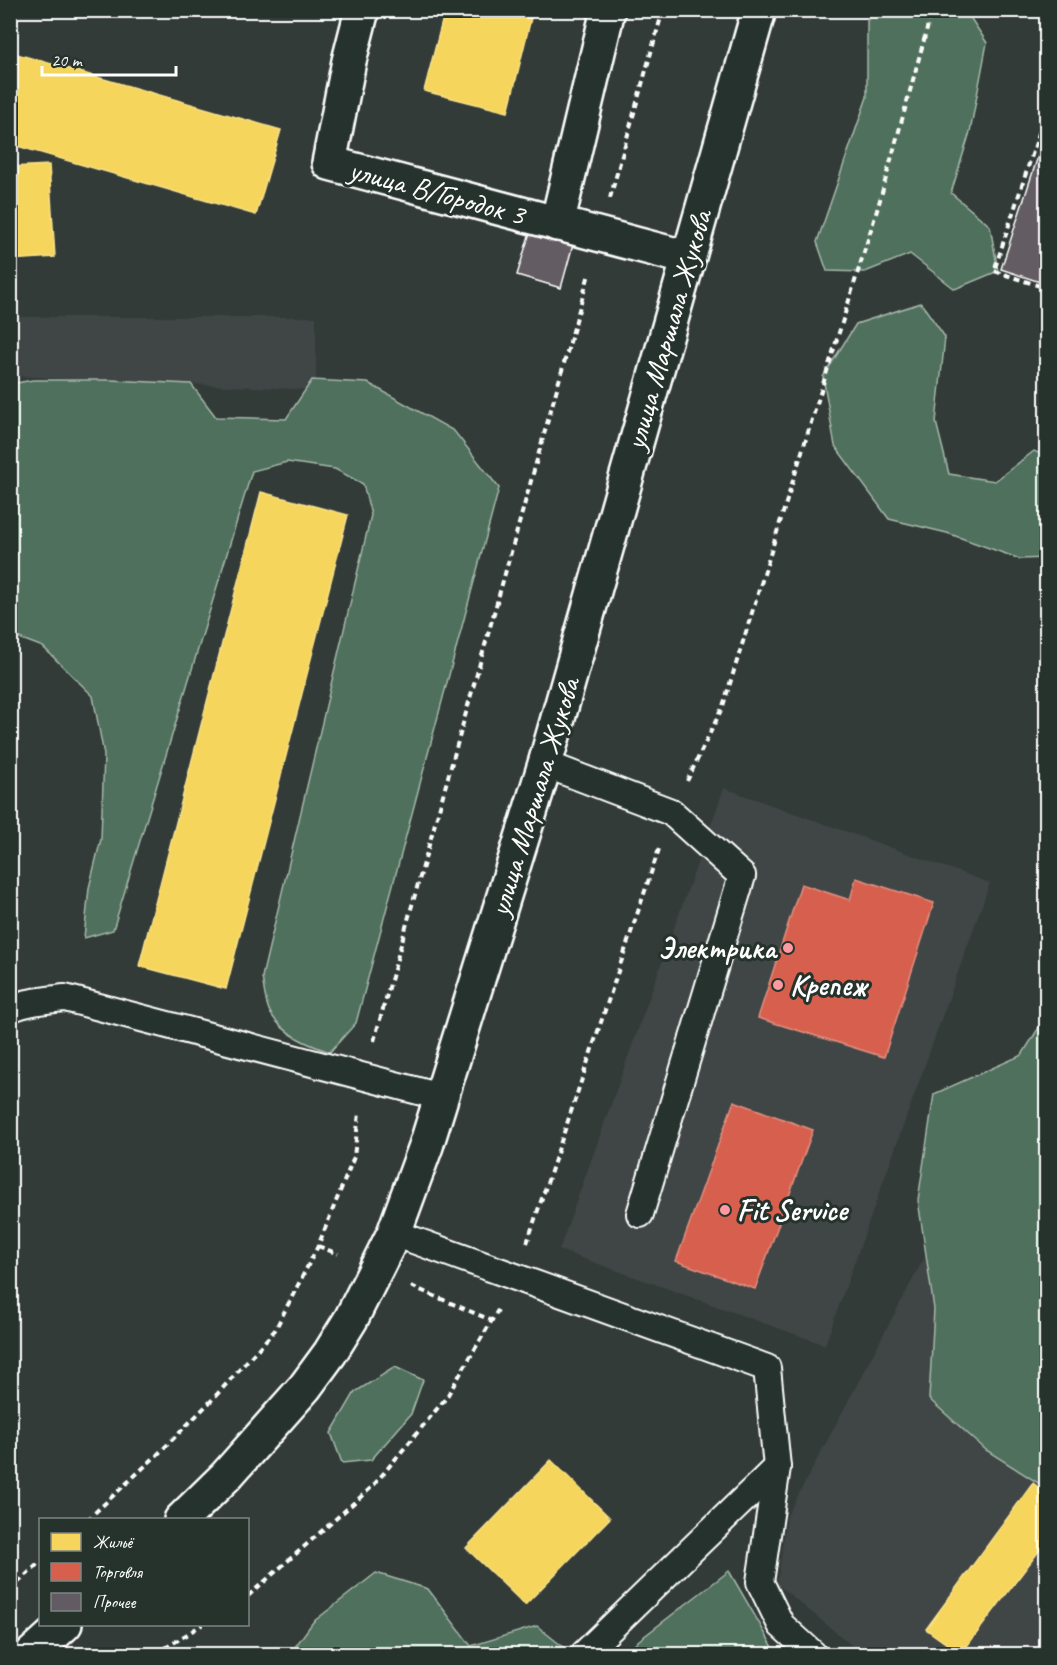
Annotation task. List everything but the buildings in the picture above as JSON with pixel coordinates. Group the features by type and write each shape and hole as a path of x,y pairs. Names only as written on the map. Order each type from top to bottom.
{"main road":[{"name":"улица В/Городок 3","path":"362,10 349,60 329,164 688,258"},
{"name":"улица В/Городок 3","path":"557,224 608,10"},
{"name":"улица Маршала Жукова","path":"184,1518 255,1444 317,1370 351,1319 394,1233 441,1097 545,764 759,10"},
{"path":"32,1654 63,1626"}],"lane":[{"path":"545,764 671,812 742,876 640,1214"},
{"path":"10,1009 44,1000 65,998 441,1097"},
{"path":"394,1233 767,1368 777,1467 760,1582 781,1624 813,1654"},
{"path":"584,1654 777,1467"}],"path":[{"path":"608,206 663,10"},
{"path":"1047,112 994,271 1047,288"},
{"path":"89,1518 165,1448 211,1401 275,1329 318,1246 354,1157 364,1077 592,263"},
{"path":"318,1246 346,1258"},
{"path":"406,1283 493,1322"},
{"path":"10,1590 39,1563"},
{"path":"156,1654 200,1626"}],"shaded area":[{"path":"11,317 316,317 316,390 11,376"},
{"path":"724,788 990,883 825,1345 559,1250"},
{"path":"924,1258 1046,1381 1046,1654 862,1654 777,1584 787,1516"}],"green space":[{"path":"873,11 966,11 987,43 970,132 951,193 990,226 998,271 955,289 910,254 865,272 827,271 817,242 867,97 867,21"},
{"path":"921,303 945,337 936,422 949,474 995,481 1034,451 1046,456 1046,558 1020,559 947,533 889,519 835,446 823,377 856,324"},
{"path":"33,380 111,380 191,384 216,417 286,419 312,380 368,383 454,431 499,488 356,1023 330,1052 298,1038 276,1021 267,1006 262,977 371,515 363,484 335,469 287,462 252,471 113,930 84,938 89,888 101,839 104,755 93,696 43,647 14,636 11,638 11,384"},
{"path":"1046,1016 1046,1488 986,1450 929,1399 934,1309 918,1200 934,1094 1022,1055"},
{"path":"395,1367 423,1380 411,1414 371,1460 342,1463 331,1433 355,1392"},
{"path":"729,1571 777,1654 627,1654 638,1641"},
{"path":"376,1573 428,1589 471,1646 537,1626 567,1650 563,1654 290,1654 313,1622"}],"place":[{"name":"Электрика","path":"788,948"},
{"name":"Крепеж","path":"778,985"},
{"name":"Fit Service","path":"725,1210"}]}
